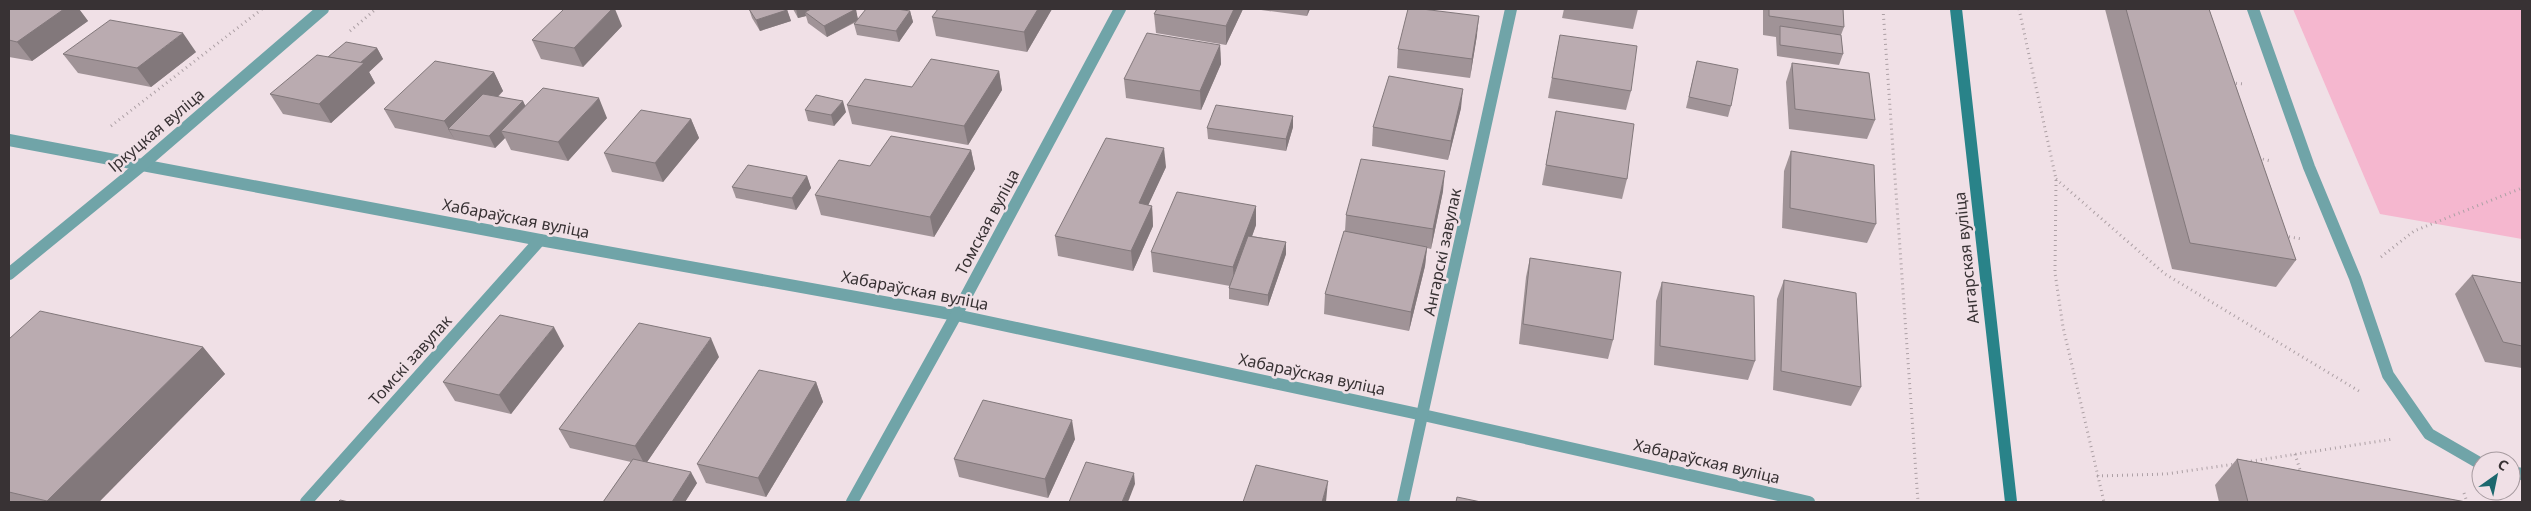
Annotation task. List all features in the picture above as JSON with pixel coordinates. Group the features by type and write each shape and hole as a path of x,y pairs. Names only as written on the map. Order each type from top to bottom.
{"main road":[{"name":"Ангарская вуліца","path":"1956,9 2011,502"}],"street":[{"name":"Іркуцкая вуліца","path":"9,274 141,166 323,9"},
{"name":"Томская вуліца","path":"852,502 956,315 1120,9"},
{"name":"Ангарскі завулак","path":"1403,502 1512,9"},
{"path":"2253,9 2309,167 2355,278 2388,375 2430,434 2471,458"},
{"name":"Хабараўская вуліца","path":"9,140 540,240 956,315 1423,415 1809,502"},
{"name":"Томскі завулак","path":"306,502 540,240"}],"path":[{"path":"76,153 262,9"},
{"path":"1883,9 1918,502"},
{"path":"2019,9 2056,179 2055,273 2063,327 2104,502"},
{"path":"2056,179 2165,274 2361,393"},
{"path":"2355,278 2414,231 2522,188"},
{"path":"2277,235 2341,244"},
{"path":"2097,476 2166,474 2430,434"},
{"path":"2295,454 2302,478"}],"shaded area":[{"path":"2293,9 2522,9 2522,239 2380,214"}],"building":[{"path":"9,9 64,9 17,42 9,40"},
{"path":"564,9 612,9 574,48 532,40"},
{"path":"749,9 787,9 787,10 756,20"},
{"path":"811,9 856,9 824,26 805,12"},
{"path":"866,9 910,11 896,31 854,24"},
{"path":"938,9 1038,9 1024,32 932,17"},
{"path":"1157,9 1234,9 1226,26 1154,14"},
{"path":"1408,9 1479,16 1472,59 1398,49"},
{"path":"1769,9 1843,9 1844,27 1769,16"},
{"path":"2126,9 2209,9 2296,260 2190,243"},
{"path":"110,20 183,33 137,68 63,54"},
{"path":"1780,26 1841,35 1843,54 1780,45"},
{"path":"1147,33 1220,45 1200,91 1124,79"},
{"path":"1560,35 1637,46 1631,91 1552,78"},
{"path":"346,42 377,48 360,63 328,57"},
{"path":"317,55 364,63 319,104 270,94"},
{"path":"931,59 999,71 964,126 847,105 865,79 912,87"},
{"path":"435,61 494,72 444,121 384,109"},
{"path":"1697,61 1738,69 1731,106 1689,97"},
{"path":"1792,63 1869,73 1875,120 1795,109"},
{"path":"1389,76 1463,89 1451,141 1373,127"},
{"path":"543,88 599,98 558,142 501,131"},
{"path":"483,94 523,101 489,136 448,129"},
{"path":"816,95 843,101 831,115 805,110"},
{"path":"1216,105 1293,116 1286,139 1207,128"},
{"path":"641,110 691,119 655,163 604,153"},
{"path":"1556,111 1634,124 1627,179 1546,165"},
{"path":"891,136 971,150 930,217 815,195 839,160 870,166"},
{"path":"1106,138 1164,148 1139,203 1152,206 1131,251 1055,236"},
{"path":"1791,151 1874,165 1876,224 1790,208"},
{"path":"1361,159 1445,171 1433,229 1346,215"},
{"path":"748,165 807,176 792,198 732,187"},
{"path":"1177,192 1256,206 1233,267 1151,252"},
{"path":"1344,231 1427,247 1411,312 1325,294"},
{"path":"1248,236 1286,242 1268,295 1229,288"},
{"path":"1530,258 1621,272 1613,340 1523,324"},
{"path":"2472,275 2522,283 2522,346 2503,342"},
{"path":"1784,280 1856,293 1861,387 1781,371"},
{"path":"1662,282 1754,296 1755,361 1660,346"},
{"path":"40,311 203,347 47,501 9,492 9,339"},
{"path":"500,315 554,327 499,395 443,382"},
{"path":"639,323 711,338 635,446 559,429"},
{"path":"759,370 816,382 758,478 697,464"},
{"path":"983,400 1072,420 1045,479 954,459"},
{"path":"633,459 691,472 672,502 603,502"},
{"path":"2237,459 2466,502 2248,502"},
{"path":"1086,462 1134,473 1122,502 1069,502"},
{"path":"1256,465 1328,481 1322,502 1243,502"},
{"path":"1457,497 1481,502 1456,502"}]}
